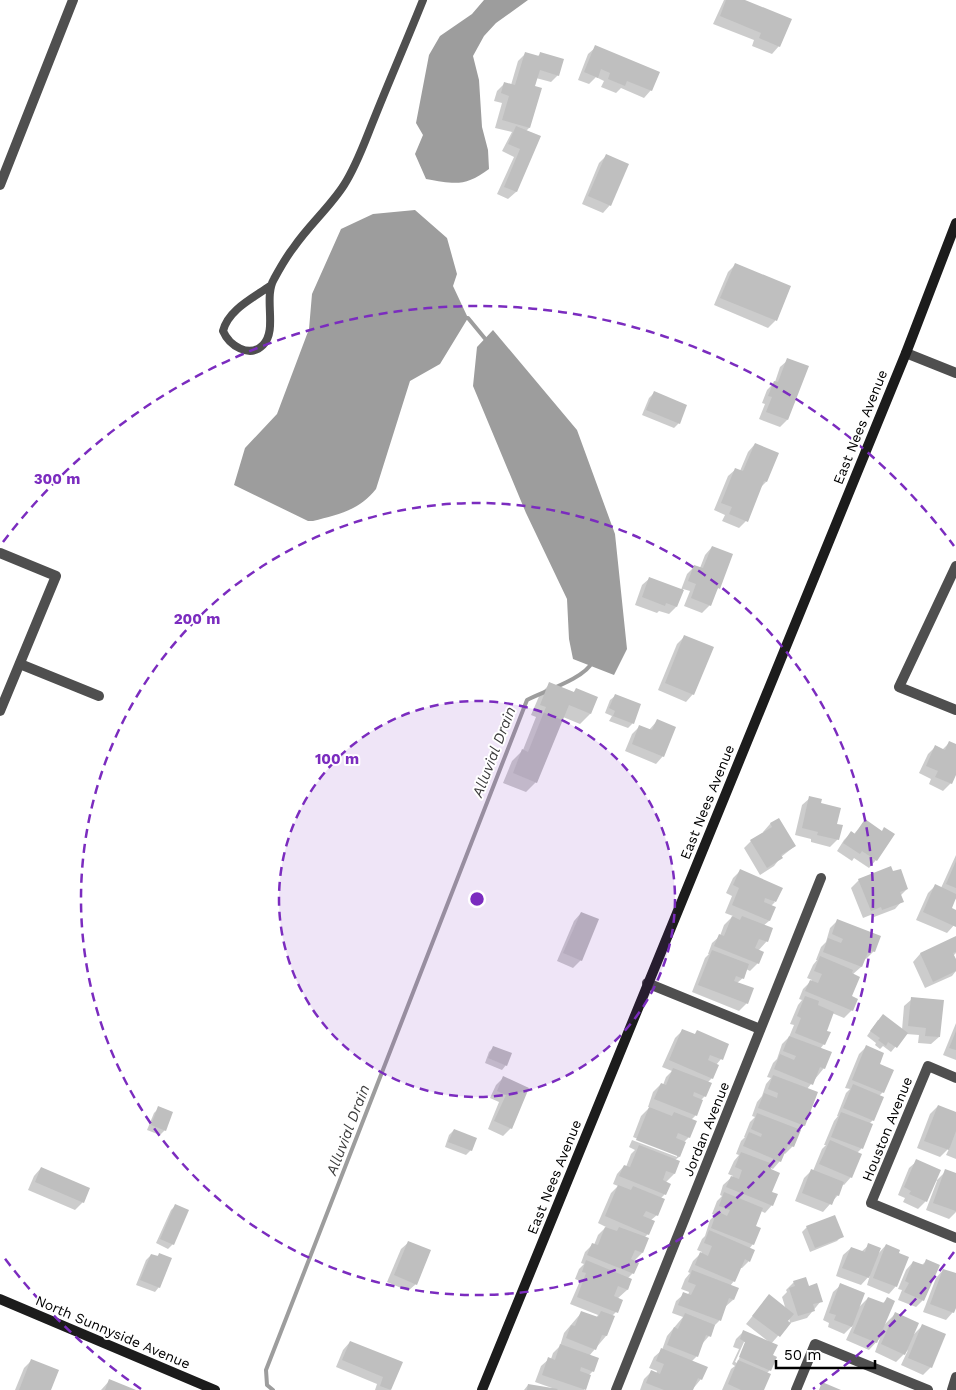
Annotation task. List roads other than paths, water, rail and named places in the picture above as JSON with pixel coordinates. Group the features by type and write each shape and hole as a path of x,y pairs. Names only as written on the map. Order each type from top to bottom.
{"main road":[{"name":"East Nees Avenue","path":"482,1390 906,353 956,223"},
{"name":"North Sunnyside Avenue","path":"0,1300 215,1390"}],"street":[{"path":"0,185 73,0"},
{"path":"906,353 956,374"},
{"path":"0,553 56,576 0,711"},
{"path":"956,566 899,687 956,710"},
{"path":"20,664 99,696"},
{"name":"Jordan Avenue","path":"616,1390 821,878"},
{"path":"647,984 760,1029"},
{"name":"Houston Avenue","path":"956,1078 928,1066 871,1203 956,1238"},
{"path":"796,1390 815,1344 928,1390"},
{"path":"952,1390 956,1377"}],"lane":[{"path":"270,286 270,323 268,336 263,345 256,349 247,350 232,345 226,339 223,331 228,319 242,306 270,286 293,247 335,198 352,171 423,0"}],"waterway":[{"name":"Alluvial Drain","path":"465,318 468,318 487,341"},
{"name":"Alluvial Drain","path":"273,1390 267,1385 266,1370 527,700 573,679 588,668 592,662"}]}
